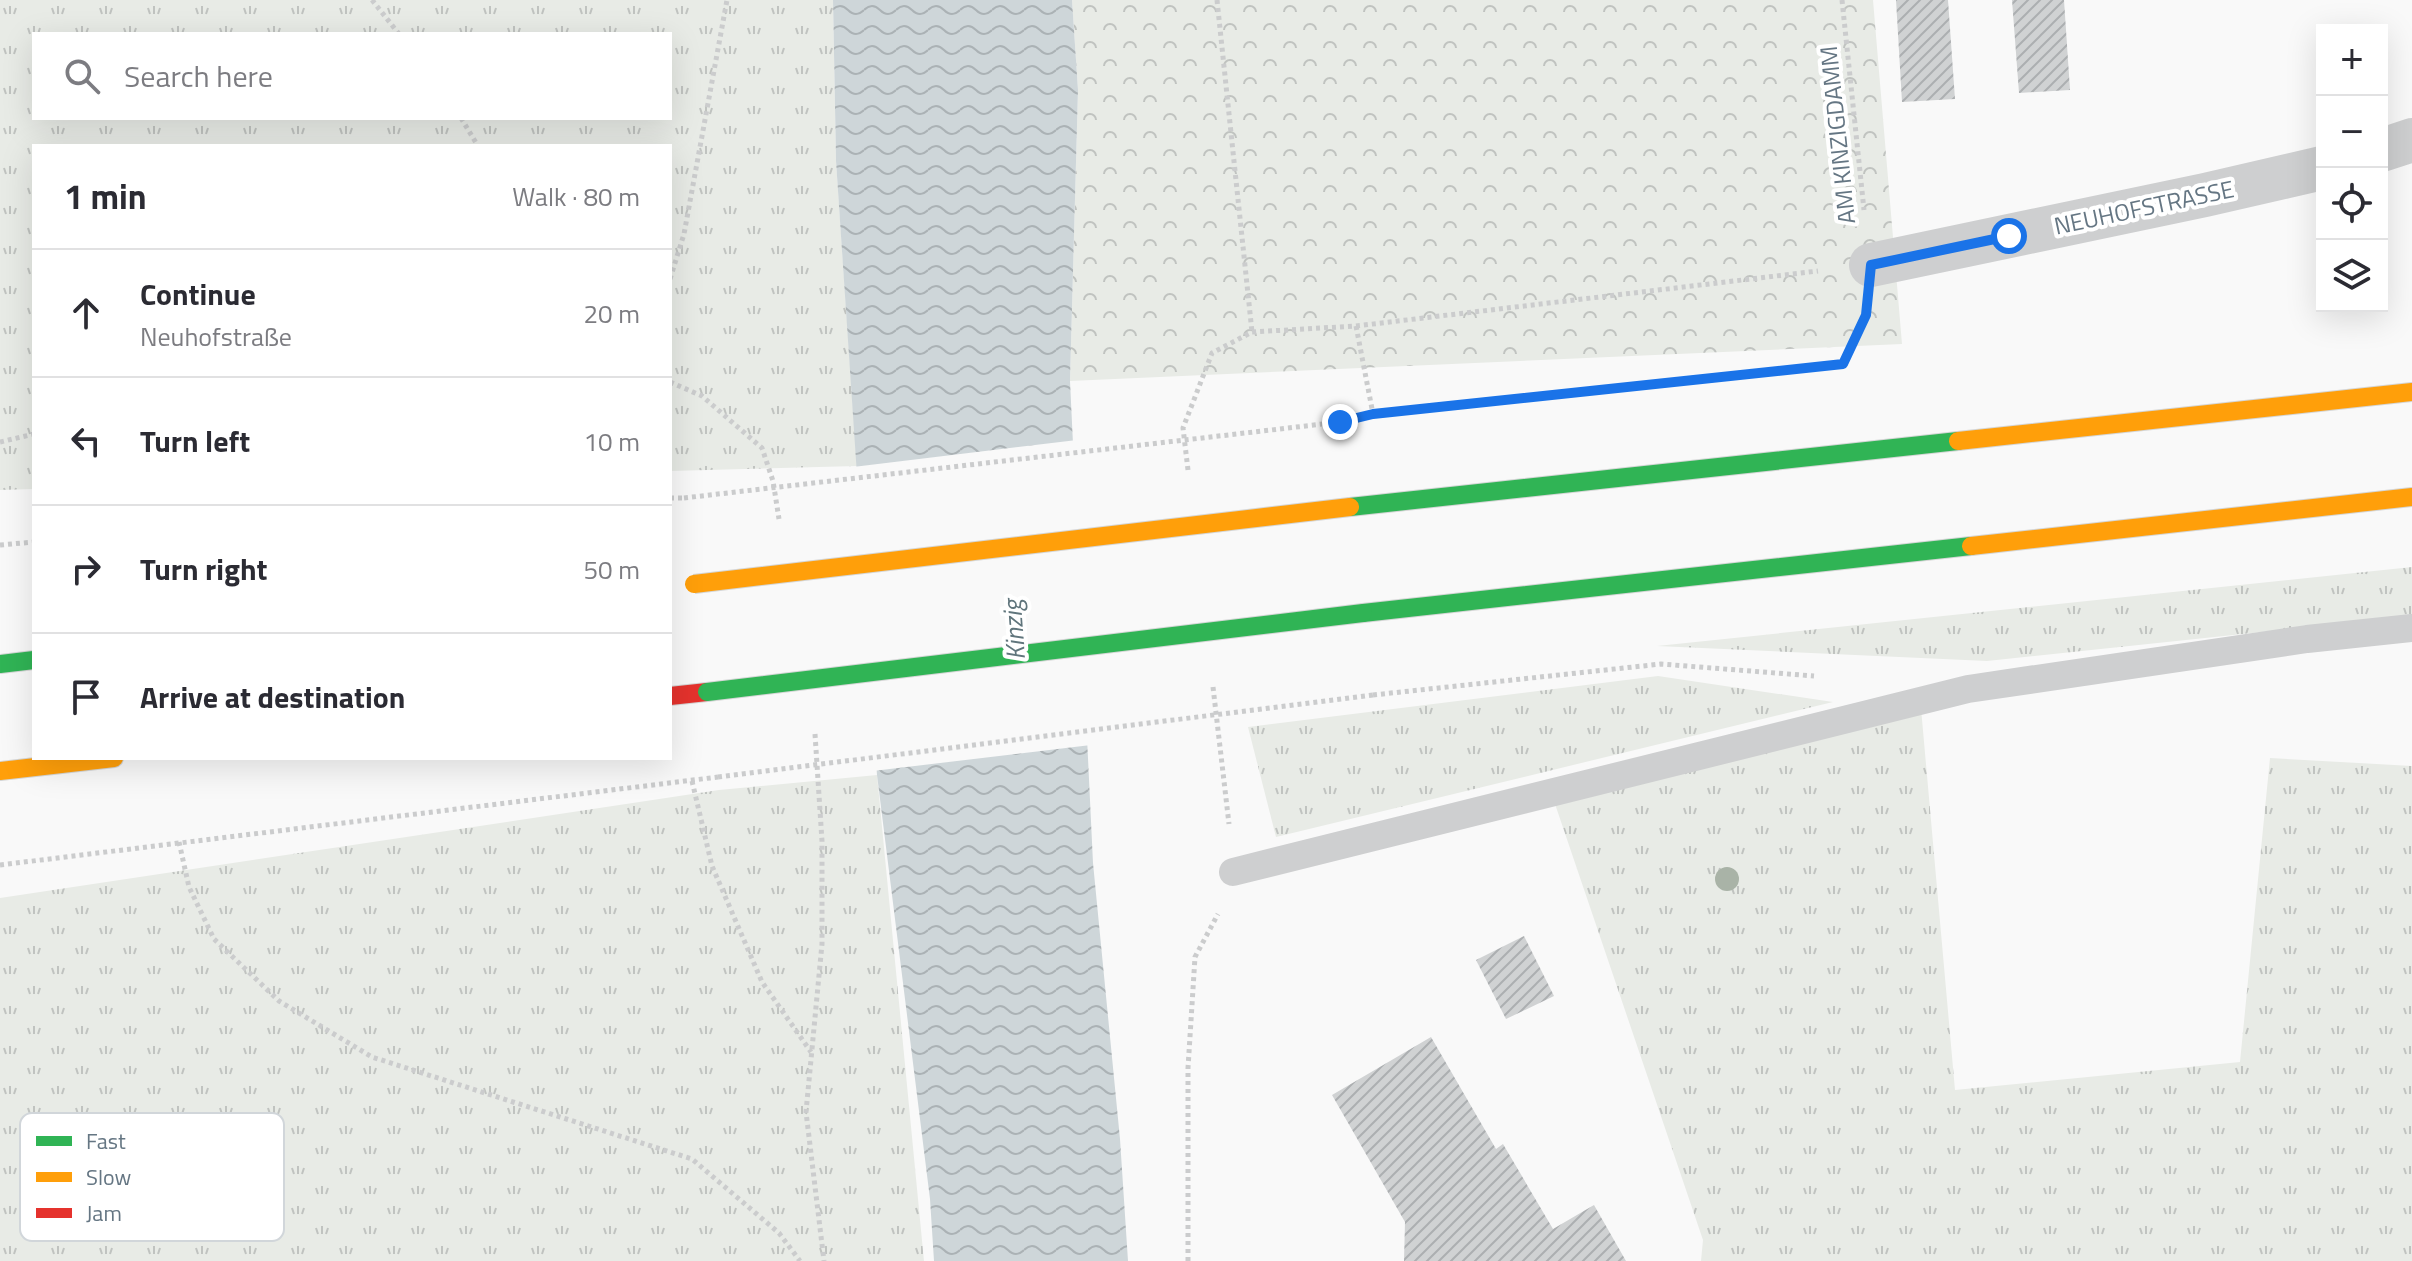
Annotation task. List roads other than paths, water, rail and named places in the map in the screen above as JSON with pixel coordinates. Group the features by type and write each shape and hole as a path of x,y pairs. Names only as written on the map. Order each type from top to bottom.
{"highway":[{"path":"688,584 1350,507 2412,392"},
{"path":"672,696 1363,613 2412,497"},
{"path":"0,664 32,660"},
{"path":"0,771 96,760"}],"street":[{"path":"2388,148 2412,140"},
{"name":"NEUHOFSTRASSE","path":"1871,265 2316,169"}],"lane":[{"path":"1233,872 1968,689 2307,639 2412,628"}],"water":[{"name":"Kinzig","path":"833,0 1072,0 1078,90 1070,381 1093,863 1120,1139 1128,1261 934,1261 930,1199 877,775 836,161"}]}
